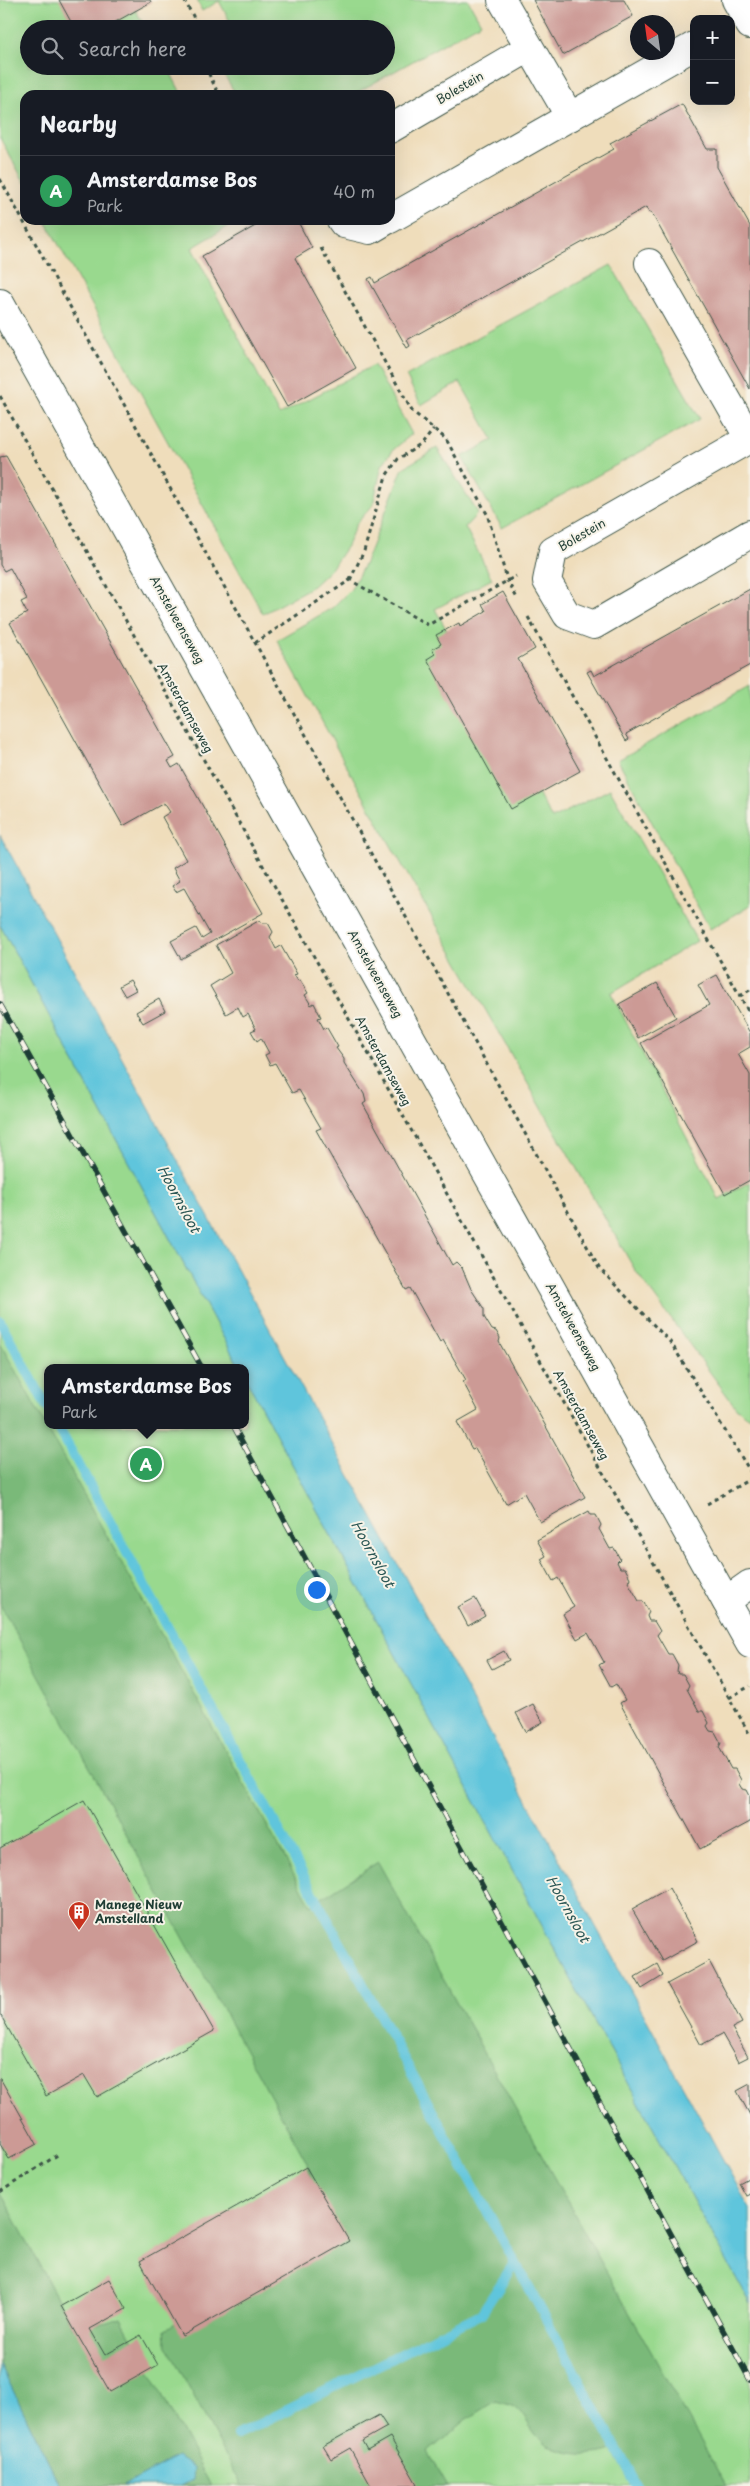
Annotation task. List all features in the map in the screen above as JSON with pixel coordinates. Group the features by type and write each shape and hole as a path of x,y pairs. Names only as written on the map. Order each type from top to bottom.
{"main road":[{"path":"502,0 570,117"},
{"name":"Bolestein","path":"395,126 529,48"},
{"path":"395,216 690,48"},
{"path":"348,225 370,230 379,225"},
{"name":"Bolestein","path":"649,263 750,439 553,551 547,581 567,615 594,625 750,534"},
{"name":"Amstelveenseweg","path":"0,303 750,1644"},
{"path":"726,1601 750,1584"}],"path":[{"path":"184,0 194,20"},
{"path":"209,75 217,90"},
{"path":"0,179 20,215"},
{"path":"25,225 599,1268 671,1343 750,1471"},
{"name":"Amsterdamseweg","path":"0,396 750,1735"},
{"path":"255,643 350,580 364,551 386,476 398,460 422,444 434,429"},
{"path":"350,580 428,625 508,582 553,551"},
{"path":"750,990 740,996 750,1015"},
{"path":"729,1698 750,1686"},
{"path":"0,2192 59,2154"}],"green space":[{"path":"0,0 130,0 141,20 20,20 20,75 172,75 179,90 20,90 20,174 0,138"},
{"path":"197,0 468,0 481,23 395,71 395,20 229,20 219,1 202,11"},
{"path":"224,75 388,75 361,90 233,90"},
{"path":"48,225 231,225 192,248 279,415 374,365 412,434 393,450 382,465 373,505 356,524 347,546 331,569 313,586 263,614"},
{"path":"611,265 700,419 502,528 462,457 493,440 460,382 421,405 406,376"},
{"path":"437,448 478,513 465,527 492,579 435,609 552,819 610,789 697,941 611,993 719,1199 750,1182 750,1418 737,1409 635,1270 382,830 277,640 332,608 351,589 365,563 403,468"},
{"path":"750,686 750,906 710,929 618,760"},
{"path":"0,925 238,1364 44,1364 44,1429 249,1429 249,1384 584,2003 750,2303 750,2486 0,2486"},
{"path":"0,1343 44,1423 44,1429 48,1429 311,1905 378,1862 726,2486 632,2486 612,2450 584,2454 554,2448 539,2438 515,2407 496,2401 466,2420 428,2452 448,2486 242,2486 166,2344 165,2329 332,2236 306,2161 0,1604"},
{"path":"0,2191 73,2328 80,2330 121,2318 211,2486 180,2486 192,2480 177,2457 124,2486 60,2486 0,2364"}],"water":[{"name":"Hoornsloot","path":"0,835 750,2209 750,2303 584,2003 249,1384 249,1364 238,1364 0,925"},
{"path":"0,2364 4,2372 60,2486 0,2486"},
{"path":"177,2457 193,2467 192,2480 180,2486 124,2486"}],"building":[{"path":"59,0 150,0 151,2 119,20 70,20"},
{"path":"533,0 624,0 632,15 630,15 630,18 563,55"},
{"path":"682,104 707,149 717,149 717,167 750,226 750,389 651,212 649,213 646,207 407,340 410,346 407,348 368,279 372,277 375,283 614,149 610,143"},
{"path":"257,225 300,225 312,248 295,258 356,368 287,407 202,256"},
{"path":"6,456 175,757 168,761 172,768 179,764 263,913 181,959 171,941 196,928 202,939 210,934 184,888 176,892 172,886 180,881 173,868 186,860 162,817 170,812 164,803 123,826 10,623 27,613 21,602 27,599 10,568 4,571 0,565 0,457"},
{"path":"750,589 750,665 626,734 629,739 626,741 587,672 591,670 594,676"},
{"path":"503,592 535,649 518,659 580,771 511,809 427,659 435,654 432,649 441,644 436,635 459,623 460,626 486,611 482,604"},
{"path":"260,920 262,923 268,923 273,932 270,937 276,949 281,946 297,974 294,975 298,981 300,980 308,993 305,995 311,1005 314,1003 321,1017 318,1018 324,1029 327,1028 338,1047 336,1048 344,1059 344,1063 364,1094 366,1102 363,1104 452,1265 456,1262 462,1268 471,1289 484,1309 484,1317 492,1330 496,1331 500,1338 499,1342 585,1497 540,1522 524,1493 506,1504 475,1448 472,1449 457,1422 478,1410 463,1382 466,1380 443,1340 440,1342 410,1288 406,1290 316,1130 321,1128 299,1090 292,1093 275,1063 270,1065 265,1055 269,1053 261,1038 257,1041 251,1031 256,1029 248,1014 243,1017 238,1007 226,1014 210,986 231,973 216,945"},
{"path":"717,975 750,1033 750,1047 738,1054 750,1075 750,1180 725,1194 641,1043 709,1005 698,985"},
{"path":"130,980 136,990 125,996 119,986"},
{"path":"657,983 676,1017 638,1038 619,1004"},
{"path":"159,999 165,1011 143,1023 136,1012"},
{"path":"589,1511 591,1515 596,1515 601,1525 599,1529 610,1549 614,1548 620,1559 617,1562 620,1568 625,1568 630,1578 628,1582 639,1601 643,1601 649,1612 647,1616 649,1621 654,1621 660,1631 657,1635 668,1654 672,1654 678,1665 678,1674 683,1674 689,1685 687,1689 699,1711 703,1711 709,1723 707,1726 710,1731 715,1732 721,1743 719,1747 731,1769 735,1769 741,1780 739,1784 742,1789 747,1790 750,1796 750,1822 700,1849 620,1703 625,1700 616,1684 611,1687 599,1665 604,1662 588,1633 577,1639 563,1614 574,1607 558,1578 553,1581 541,1559 546,1556 537,1540"},
{"path":"475,1598 485,1616 468,1626 458,1607"},
{"path":"504,1651 509,1660 492,1669 487,1660"},
{"path":"533,1704 543,1722 526,1732 516,1713"},
{"name":"Manege Nieuw Amstelland","path":"84,1800 214,2031 97,2097 84,2075 46,2096 0,2014 0,1848"},
{"path":"669,1888 698,1941 662,1961 632,1909"},
{"path":"709,1961 742,2023 732,2028 748,2057 738,2062 722,2034 701,2045 667,1984"},
{"path":"657,1964 663,1976 642,1989 635,1977"},
{"path":"0,2078 37,2144 9,2159 0,2144"},
{"path":"750,2084 750,2115 737,2091"},
{"path":"306,2167 349,2241 182,2336 140,2261"},
{"path":"750,2177 750,2194 746,2196 739,2183"},
{"path":"109,2279 126,2309 90,2329 105,2355 141,2335 158,2365 110,2392 61,2306"},
{"path":"379,2415 387,2427 362,2441 367,2450 390,2437 417,2484 413,2486 371,2486 350,2448 331,2459 323,2446"}],"waterway":[{"path":"0,1321 44,1402"},
{"path":"59,1429 515,2262 481,2314 237,2435"},
{"path":"515,2262 637,2486"}],"railway":[{"path":"0,1004 200,1364"},
{"path":"235,1429 750,2380"}],"place":[{"name":"Amsterdamse Bos","path":"146,1464"},
{"name":"Manege Nieuw Amstelland","path":"79,1931"}]}
